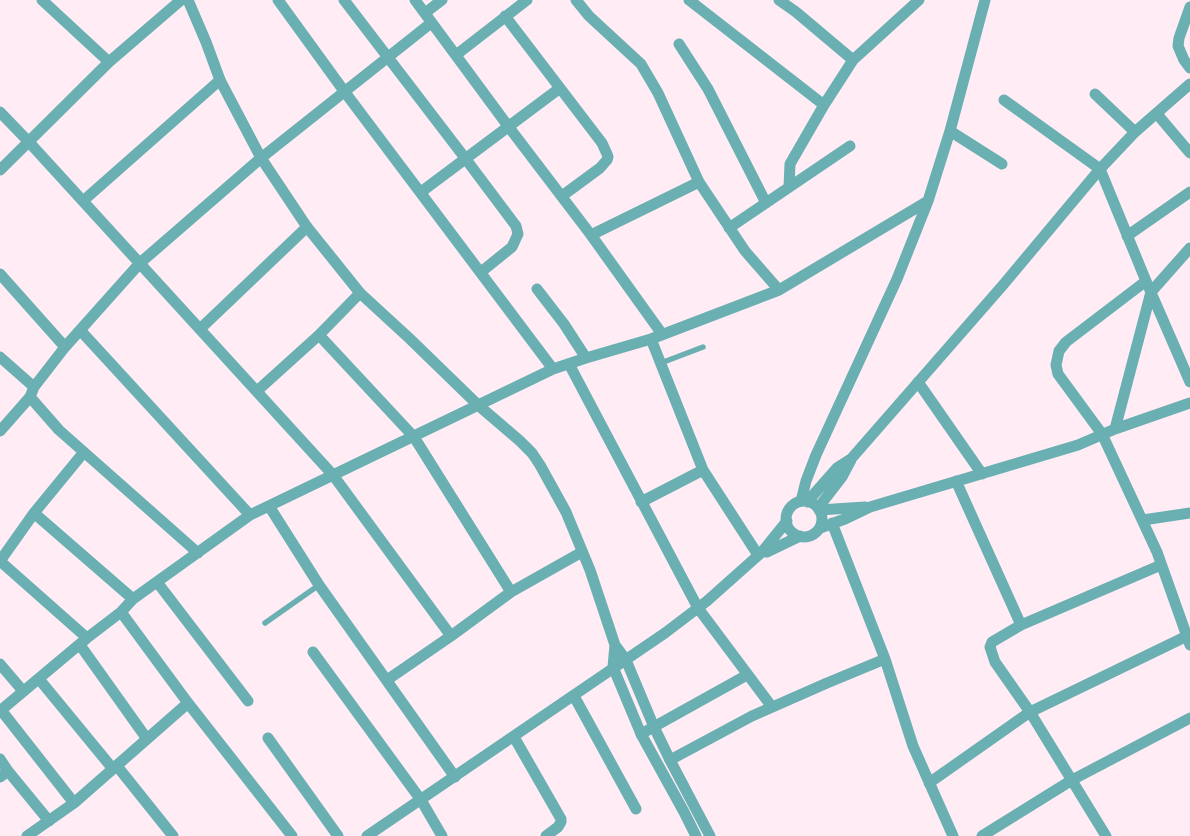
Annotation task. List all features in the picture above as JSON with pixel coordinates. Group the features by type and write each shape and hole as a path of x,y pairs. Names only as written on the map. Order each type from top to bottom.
{"street":[{"path":"42,0 109,62"},
{"path":"0,170 109,62 181,0"},
{"path":"188,0 220,80 261,158 308,226 360,293 410,338 478,405 520,441 540,464 566,512 615,645 626,660 654,727 710,836"},
{"path":"278,0 344,92 421,192 553,369"},
{"path":"344,0 516,226 518,234 512,246 481,272"},
{"path":"415,0 591,235 657,337 661,363 703,470 760,554"},
{"path":"0,431 32,392 65,347 140,263 261,158 387,57 428,18 442,0"},
{"path":"456,54 527,0"},
{"path":"576,0 589,16 641,64 658,93 699,182 745,251 779,290"},
{"path":"689,0 824,105"},
{"path":"779,0 796,12 853,60"},
{"path":"789,188 790,164 824,105 853,60 919,0"},
{"path":"804,502 806,481 816,455 897,279 928,201 950,131 985,0"},
{"path":"1190,7 1179,38 1178,46 1184,60 1190,68"},
{"path":"505,16 602,143 608,157 600,168 562,196"},
{"path":"679,44 708,89 766,203"},
{"path":"83,202 220,80"},
{"path":"819,509 842,477 851,459 1003,285 1100,170 1135,132 1190,84"},
{"path":"421,192 560,88"},
{"path":"1095,94 1135,132"},
{"path":"1004,100 1100,170 1148,287 1190,382"},
{"path":"0,112 333,475 451,636"},
{"path":"1157,114 1190,153"},
{"path":"950,131 1002,164"},
{"path":"729,228 850,146"},
{"path":"591,235 699,182"},
{"path":"1127,236 1190,192"},
{"path":"74,803 1,710 120,612 133,599 250,515 553,369 657,337 779,290 928,201"},
{"path":"200,329 308,226"},
{"path":"929,784 1030,712 1188,640 1161,564 1143,520 1102,434 1058,374 1056,365 1062,346 1066,342 1148,287 1190,248"},
{"path":"0,274 65,347"},
{"path":"1115,429 1148,287"},
{"path":"537,289 564,324 586,358"},
{"path":"257,391 318,335 360,293"},
{"path":"80,330 250,515"},
{"path":"318,335 414,437 511,592"},
{"path":"0,357 32,392 59,430 198,553"},
{"path":"569,364 698,608 772,707"},
{"path":"918,382 982,474"},
{"path":"851,459 837,468 804,502 791,507 787,515 787,521 792,532 806,537 820,528 870,507 1078,445 1115,429 1190,403"},
{"path":"84,452 34,513 0,561 83,641 147,739"},
{"path":"641,502 703,470"},
{"path":"956,482 1021,625"},
{"path":"804,502 813,504 819,509 822,517 820,528"},
{"path":"269,506 319,585 455,777"},
{"path":"819,509 870,507"},
{"path":"34,513 133,599"},
{"path":"1143,520 1190,513"},
{"path":"367,836 660,637 698,608 760,554 787,521"},
{"path":"832,523 885,659 913,746 953,836"},
{"path":"760,554 800,536"},
{"path":"387,680 511,592 582,552"},
{"path":"1106,836 1030,712 995,662 990,647 992,642 1021,625 1161,564"},
{"path":"157,582 248,701"},
{"path":"120,612 188,703 292,836"},
{"path":"615,645 613,668 641,734 696,836"},
{"path":"313,652 421,800 442,836"},
{"path":"670,760 752,716 885,659"},
{"path":"0,664 23,691"},
{"path":"641,734 748,675"},
{"path":"39,679 173,836"},
{"path":"574,696 636,809"},
{"path":"27,836 74,803 188,703"},
{"path":"982,836 1072,780 1190,718"},
{"path":"514,737 560,818 561,822 558,827 546,836"},
{"path":"268,738 338,836"},
{"path":"0,759 4,774 49,821"}],"lane":[{"path":"661,363 703,347"},
{"path":"265,623 319,585"}]}
